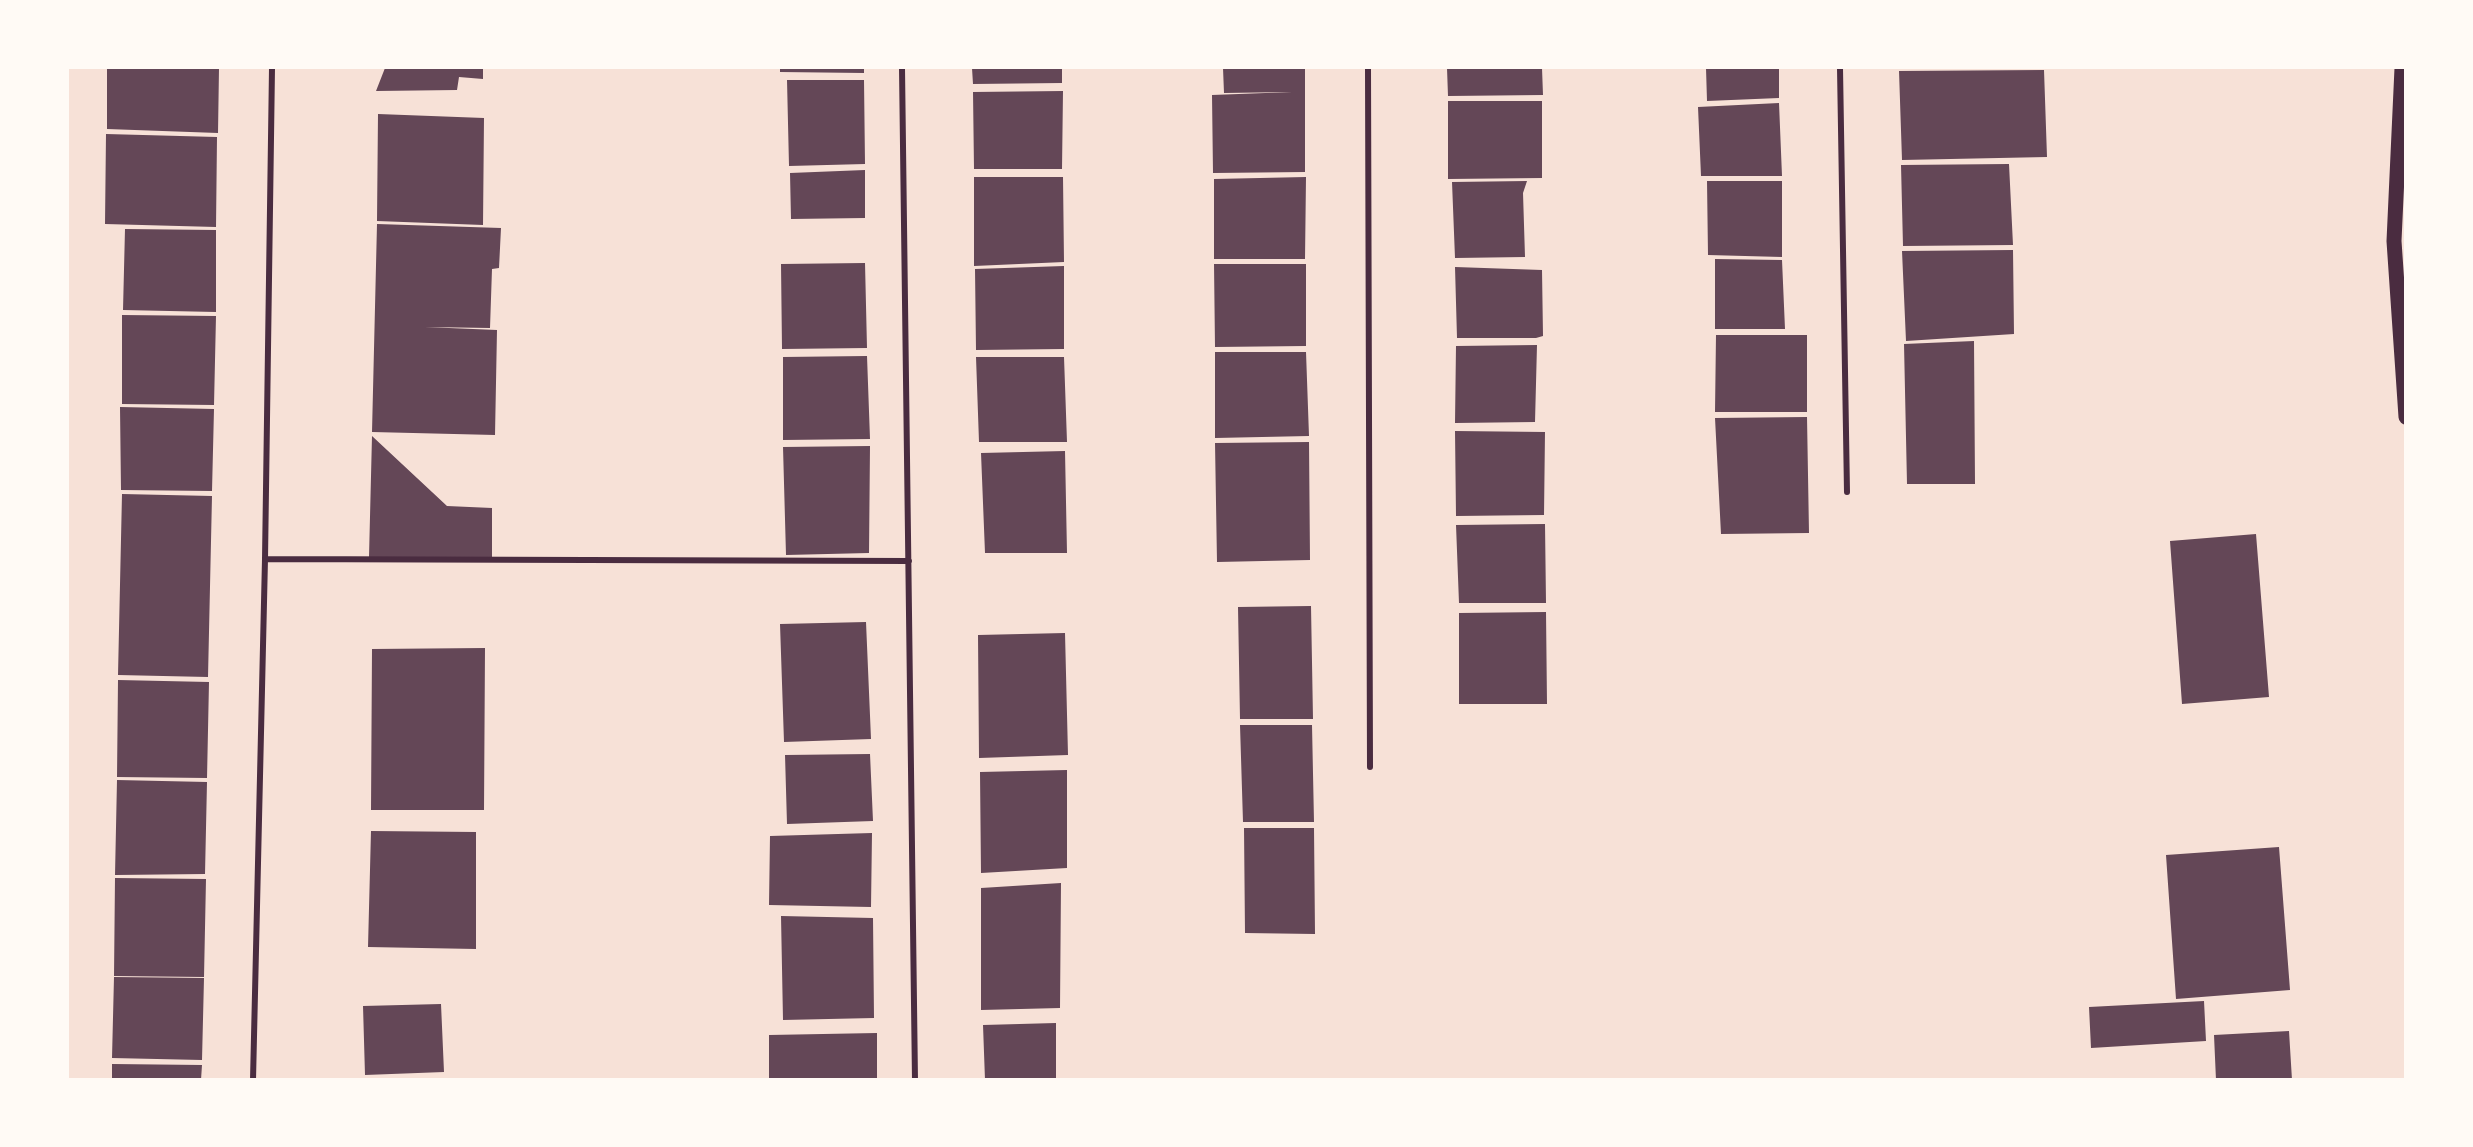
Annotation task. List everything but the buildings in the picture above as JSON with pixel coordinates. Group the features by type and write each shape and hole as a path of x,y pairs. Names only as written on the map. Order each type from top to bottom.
{"main road":[{"path":"2402,68 2400,239 2406,417"}],"street":[{"path":"253,1080 265,559 272,68"},
{"path":"902,68 915,1080"},
{"path":"1368,68 1370,767"},
{"path":"1840,68 1846,492"},
{"path":"265,559 909,561"}]}
